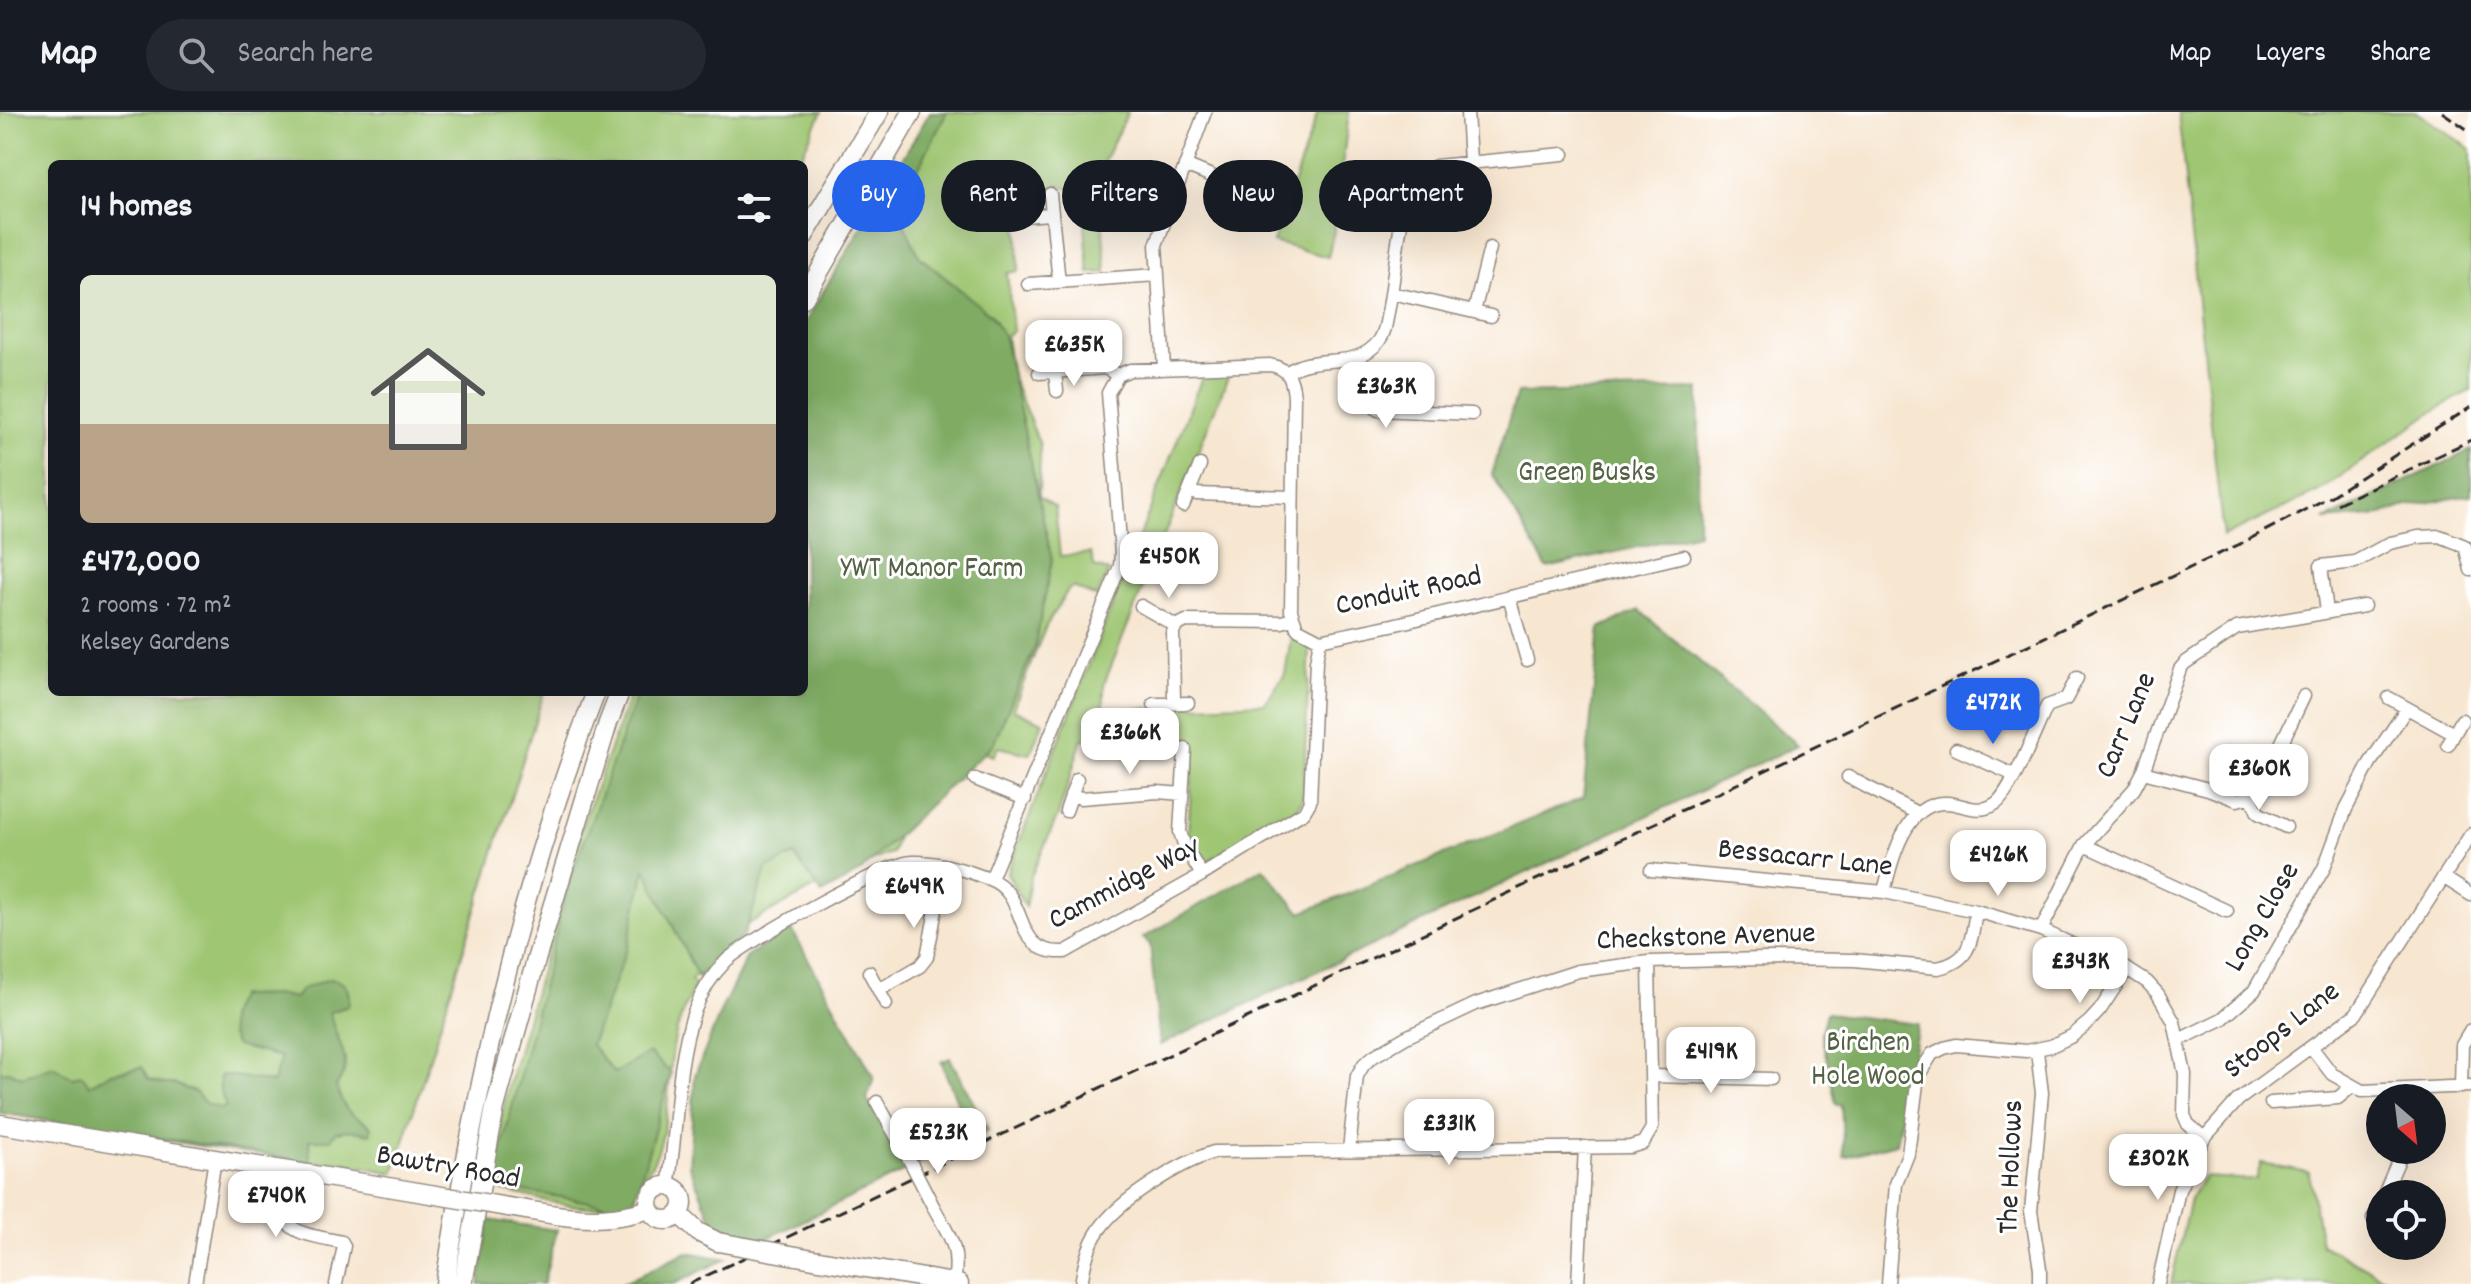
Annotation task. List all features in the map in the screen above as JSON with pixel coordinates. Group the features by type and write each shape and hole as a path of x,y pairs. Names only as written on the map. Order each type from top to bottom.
{"highway":[{"path":"808,229 879,112"},
{"path":"808,291 912,112"},
{"path":"445,1284 476,1101 522,918 575,746 594,696"},
{"path":"463,1284 495,1107 536,960 618,696"},
{"name":"Bawtry Road","path":"0,1124 583,1219 610,1219 650,1209 663,1220 679,1214 698,1232 718,1242 912,1279 957,1284"},
{"path":"650,1209 649,1200 653,1193 668,1186 682,1197 683,1208 679,1214"}],"street":[{"path":"1187,160 1205,112"},
{"path":"1467,112 1470,160"},
{"path":"1483,160 1563,154"},
{"path":"1050,194 1059,282"},
{"path":"1046,214 1051,214"},
{"path":"1159,232 1157,275 1164,368"},
{"path":"1288,372 1307,364 1355,359 1381,338 1392,293 1401,232"},
{"path":"1474,312 1490,248"},
{"path":"1028,284 1157,275"},
{"path":"1392,293 1491,316"},
{"path":"1355,359 1366,382 1368,398 1378,410 1472,414"},
{"path":"668,1186 694,1012 709,981 727,960 751,942 886,868 913,861 991,879 1120,566 1108,393 1118,375 1130,370 1270,365 1288,372 1294,396 1292,619 1297,628 1320,640"},
{"path":"1039,373 1105,368 1118,375"},
{"path":"1055,372 1057,391"},
{"path":"1183,506 1200,465"},
{"path":"1190,491 1197,494 1292,497"},
{"path":"2321,566 2355,562 2390,543 2440,536 2468,545 2471,570"},
{"path":"2320,551 2327,612"},
{"name":"Conduit Road","path":"1320,640 1684,556"},
{"name":"Conduit Road","path":"1509,597 1527,660"},
{"path":"1141,606 1176,626"},
{"name":"Carr Lane","path":"2041,930 2084,845 2127,797 2143,772 2171,692 2185,663 2237,628 2364,606"},
{"path":"1174,703 1173,632 1176,626 1186,621 1282,622 1292,619"},
{"name":"Cammidge Way","path":"991,879 1011,897 1037,947 1049,953 1065,952 1297,819 1310,802 1316,662 1320,640"},
{"path":"1884,892 1905,832 1916,815 1937,803 1973,810 1993,805 2002,798 2047,706 2066,699 2077,678"},
{"path":"2143,772 2230,798 2251,796 2261,786 2304,696"},
{"path":"2389,698 2451,740 2462,720"},
{"path":"1154,704 1188,703"},
{"name":"Long Close","path":"2179,1040 2222,1019 2254,991 2324,868 2346,809 2370,763 2407,708"},
{"path":"1185,749 1180,832 1202,875"},
{"path":"1956,749 2014,775"},
{"path":"1848,777 1916,815"},
{"path":"975,779 1025,799"},
{"path":"1066,811 1077,779"},
{"path":"1071,795 1081,798 1158,792 1182,794"},
{"path":"2251,796 2258,813 2286,827"},
{"name":"Stoops Lane","path":"2158,1284 2179,1190 2204,1138 2238,1100 2356,1014 2471,834"},
{"path":"2084,845 2227,911"},
{"path":"879,990 920,966 927,957 944,867"},
{"name":"Bessacarr Lane","path":"1651,870 1884,892 1976,911 2041,930 2127,969 2147,982 2158,994 2174,1022 2185,1074 2184,1115 2188,1124 2204,1138"},
{"path":"2443,877 2471,895"},
{"name":"Checkstone Avenue","path":"1349,1150 1357,1076 1364,1064 1406,1037 1476,1004 1578,971 1649,962 1813,959 1938,968 1949,966 1965,954 1971,943 1976,911"},
{"path":"1081,1284 1088,1251 1099,1228 1166,1174 1214,1152 1630,1147 1643,1143 1652,1128 1649,962"},
{"path":"1888,1284 1896,1184 1908,1154 1918,1076 1932,1054 1956,1045 2037,1051 2072,1036 2100,1010 2127,969"},
{"path":"869,972 886,1004"},
{"path":"2446,1089 2466,1086 2462,1045 2471,1030"},
{"path":"2312,1048 2332,1074 2366,1091"},
{"name":"The Hollows","path":"2037,1051 2042,1093 2031,1211 2040,1284"},
{"path":"1652,1076 1771,1079"},
{"path":"2271,1103 2338,1098 2352,1086"},
{"path":"877,1102 956,1248 957,1284"},
{"path":"1578,1284 1585,1147"},
{"path":"195,1284 215,1159"},
{"path":"289,1169 283,1216 291,1228 301,1233 342,1242 336,1284"}],"green space":[{"path":"0,112 822,112 799,160 48,160 48,696 543,696 394,1173 339,1162 310,1162 211,1148 0,1113"},
{"name":"YWT Manor Farm","path":"930,112 947,112 923,160 901,160"},
{"name":"YWT Manor Farm","path":"945,112 1128,112 1104,160 1062,160 1062,188 1046,190 1046,160 941,160 941,232 1018,232 1019,271 1007,273 1013,331 1006,336 1012,377 1040,445 1039,496 1055,507 1060,556 1091,553 1094,567 1109,571 1096,597 1073,587 1068,590 1046,626 1013,709 1043,722 1030,754 998,747 993,756 982,752 900,827 892,853 820,885 739,929 699,978 694,976 691,981 696,984 674,1042 660,1145 642,1180 626,1195 595,1207 553,1202 488,1187 507,1091 578,837 630,696 808,696 808,323 867,232 925,232 925,160 914,160"},
{"path":"1318,112 1349,112 1343,160 1319,160 1319,232 1334,232 1328,257 1273,242 1276,232 1303,232 1301,160"},
{"path":"2178,112 2416,112 2471,149 2471,390 2429,414 2321,490 2223,537"},
{"name":"YWT Manor Farm","path":"859,232 908,232 920,257 991,315 1004,337 1052,560 1035,647 993,744 861,871 822,894 794,855 767,869 744,935 698,977 645,869 628,945 591,1045 614,1073 649,1053 671,1073 632,1209 492,1186 568,885 637,696 808,696 808,317"},
{"name":"YWT Manor Farm","path":"1086,232 1103,232 1106,272 1089,273"},
{"path":"1230,372 1104,684 1104,710 1265,703 1285,674 1292,632 1310,646 1303,798 1294,813 1204,863 1188,833 1194,745 1175,731 1082,739 1059,813 1031,876 1025,907 1007,873 1203,375"},
{"name":"Green Busks","path":"1699,389 1698,533 1547,568 1492,474 1517,393"},
{"path":"2471,450 2471,495 2403,507 2381,515 2325,520"},
{"path":"1639,610 1798,745 1160,1045 1150,944 1143,938 1263,868 1301,913 1583,798 1600,628"},
{"path":"792,930 874,1077 867,1099 896,1153 965,1121 941,1062 950,1058 988,1130 764,1240 715,1227 689,1166 695,1075 748,955"},
{"path":"329,979 343,984 349,996 348,1006 330,1012 345,1058 345,1067 336,1086 347,1110 371,1127 370,1134 349,1130 336,1132 330,1140 309,1140 310,1162 0,1113 0,1072 9,1071 22,1077 53,1066 72,1077 82,1075 89,1085 112,1073 142,1067 148,1079 195,1092 206,1104 222,1109 226,1106 220,1091 220,1075 273,1083 281,1057 236,1046 230,1033 229,1020 239,996 280,995 295,998 302,989"},
{"name":"Birchen Hole Wood","path":"1826,1013 1918,1024 1896,1143 1844,1157 1841,1106 1836,1104 1821,1032"},
{"path":"2261,1163 2309,1172 2321,1244 2396,1284 2171,1284 2190,1199 2204,1177 2256,1180"},
{"path":"489,1220 557,1230 543,1284 479,1284"},
{"path":"687,1252 726,1259 674,1284 622,1284"}],"railway":[{"path":"2442,112 2471,132"},
{"path":"689,1284 2240,544 2331,496 2471,407"},
{"path":"2337,504 2471,440"}]}
